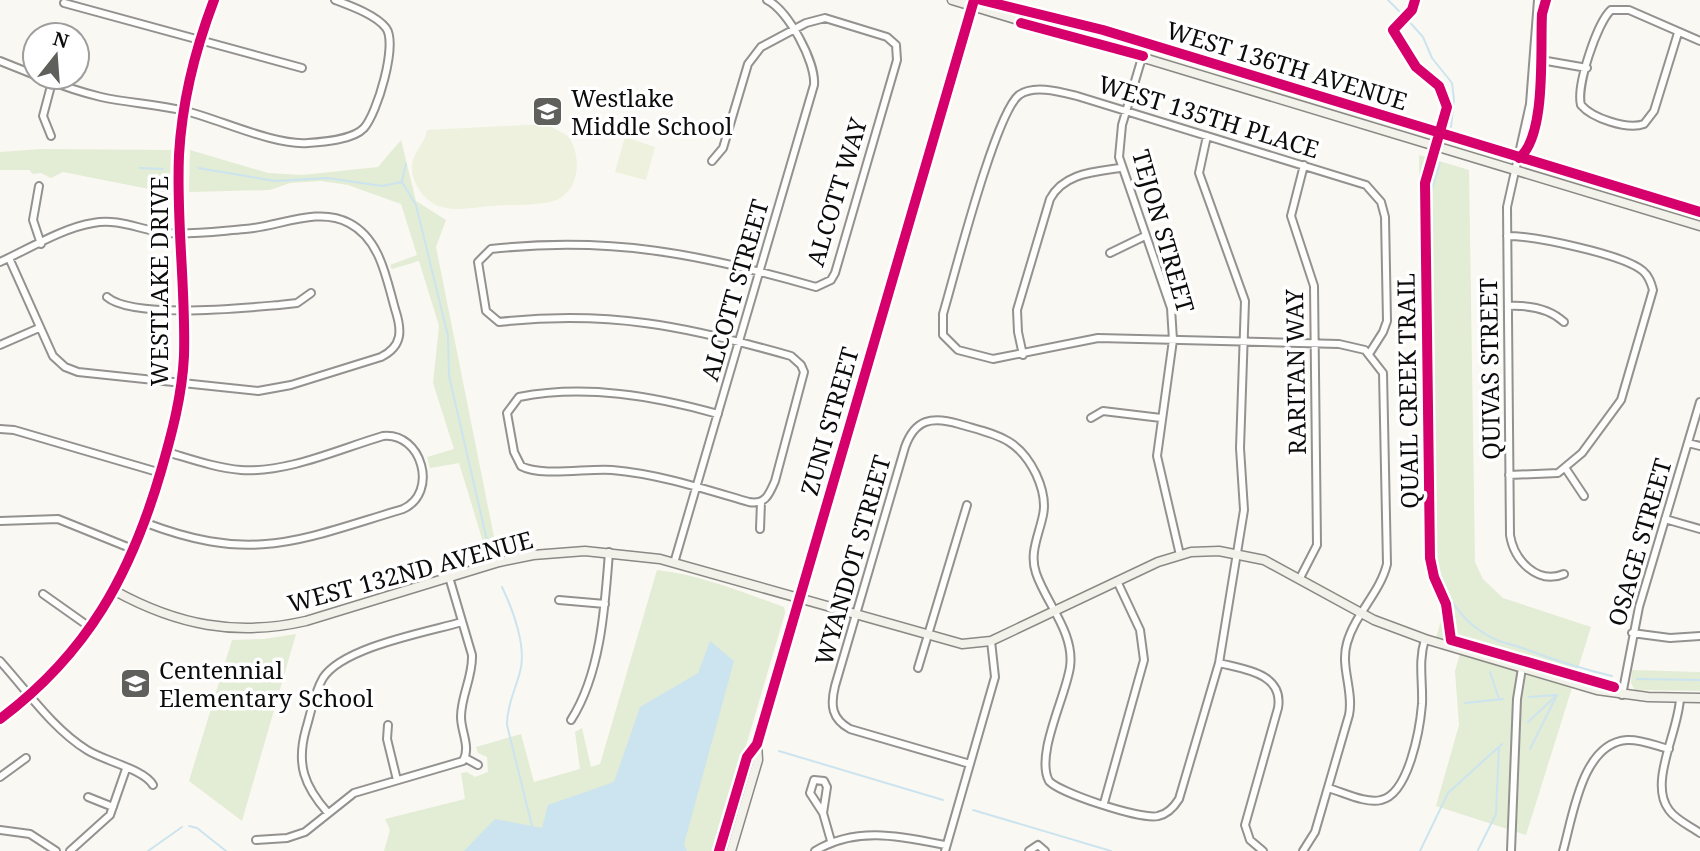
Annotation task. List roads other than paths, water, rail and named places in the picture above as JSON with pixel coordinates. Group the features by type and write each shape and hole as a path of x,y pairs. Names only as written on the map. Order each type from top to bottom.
{"main road":[{"name":"WESTLAKE DRIVE","path":"0,719 31,695 91,628 115,591 146,523 167,452 181,384 183,309 179,157 184,110 200,40 214,0"},
{"name":"WEST 136TH AVENUE","path":"952,0 973,3 1700,226"},
{"name":"WEST 136TH AVENUE","path":"981,0 1146,44 1700,212"},
{"name":"ZUNI STREET","path":"732,851 758,760 757,744 973,3"},
{"name":"WEST 132ND AVENUE","path":"115,591 181,621 213,628 251,629 306,621 449,577 533,555 609,552 674,563 962,645 991,641 1117,581 1180,555 1198,551 1237,553 1264,560 1361,614 1425,639 1622,695 1700,698"},
{"name":"ZUNI STREET","path":"719,851 747,757 757,744"}],"street":[{"path":"81,91 100,97 184,110 290,142 304,143 355,135 364,128 377,99 390,56 391,38 386,27 375,19 335,0"},
{"name":"ALCOTT STREET","path":"674,563 814,85 813,69 783,11 767,0"},
{"name":"QUIVAS STREET","path":"1538,0 1530,104 1507,202 1512,547 1518,560 1535,572 1555,578 1564,574"},
{"name":"QUIVAS STREET","path":"1519,158 1526,150 1537,119 1545,0"},
{"path":"64,3 302,68"},
{"path":"1678,33 1654,111 1644,124 1632,126 1585,109 1579,98 1600,24 1611,10 1629,10 1700,41"},
{"path":"712,162 723,148 754,54 793,30 825,18 887,37 896,45 904,41"},
{"name":"TEJON STREET","path":"1146,44 1119,143 1120,168 1169,299 1173,340 1161,418 1158,464 1180,555"},
{"name":"ALCOTT WAY","path":"480,256 491,249 528,245 607,244 686,254 816,287 827,287 835,273 897,60 896,45"},
{"path":"1541,60 1587,68"},
{"path":"0,61 21,69"},
{"name":"WEST 135TH PLACE","path":"1023,355 988,359 958,350 945,339 942,330 943,314 982,181 1007,112 1023,93 1037,90 1062,93 1126,111 1361,183 1378,197 1385,217 1387,321 1384,332 1369,354"},
{"path":"50,91 43,116 51,136"},
{"path":"1054,611 1068,643 1071,663 1044,761 1046,776 1054,786 1104,803 1153,817 1167,812 1176,803 1219,663 1244,510 1240,448 1244,296 1199,173 1207,136"},
{"name":"RARITAN WAY","path":"1300,578 1317,545 1314,282 1291,216 1304,165"},
{"path":"1120,168 1070,178 1058,186 1050,199 1017,310 1023,355 1098,338 1348,345 1369,354 1380,365 1385,383 1388,549 1382,580 1361,614 1346,648 1352,702 1313,839 1306,850"},
{"path":"39,186 33,220 41,244"},
{"path":"0,262 83,225 104,221 163,232 180,232 251,229 315,216 349,223 371,241 378,253 401,332 397,345 381,357 281,387 243,391 69,369 54,356 9,258"},
{"path":"1110,253 1145,236"},
{"path":"1507,236 1545,238 1636,267 1648,277 1652,299 1619,404 1566,469 1546,475 1509,475"},
{"path":"474,251 480,256 478,271 489,320 499,322 562,316 631,319 682,327 739,341 791,356 805,363 804,380 775,481 768,497 761,502 749,502 697,487 612,470 537,471 521,466 514,452 508,419 510,405 522,396 588,392 655,399 718,414"},
{"path":"1648,277 1656,273"},
{"path":"107,297 126,307 183,309 291,304 311,293"},
{"path":"1508,306 1528,306 1554,314 1564,322"},
{"path":"0,345 39,328"},
{"path":"502,399 510,405"},
{"name":"OSAGE STREET","path":"1622,695 1632,633 1700,402"},
{"path":"1091,418 1103,411 1161,418"},
{"name":"WYANDOT STREET","path":"970,764 850,729 834,715 833,696 905,447 914,428 923,421 939,419 994,434 1010,441 1027,457 1040,481 1044,500 1034,551 1035,568 1054,611"},
{"path":"0,429 14,430 160,473"},
{"path":"146,523 213,544 279,544 403,509 417,499 423,487 415,452 410,443 398,436 383,436 282,466 254,470 216,466 167,452"},
{"path":"1688,443 1700,446"},
{"path":"516,474 521,466"},
{"path":"1566,469 1584,496"},
{"path":"760,529 761,502"},
{"path":"918,668 967,505"},
{"path":"0,521 58,519 135,550"},
{"path":"1665,519 1700,529"},
{"path":"571,720 585,687 602,630 609,552"},
{"path":"256,840 286,838 305,832 354,793 457,765 465,758 467,752 461,715 472,669 449,577"},
{"path":"1104,803 1144,660 1140,629 1117,581"},
{"path":"43,594 91,628"},
{"path":"559,600 605,604"},
{"path":"328,813 307,787 301,760 302,744 323,678 347,657 462,622"},
{"path":"1632,633 1670,639 1700,636"},
{"path":"1328,788 1377,801 1391,796 1401,787 1420,724 1422,695 1419,665 1425,639"},
{"path":"815,851 831,841 870,834 945,848 996,672 991,641"},
{"path":"0,661 72,739 90,752 141,773 153,785"},
{"path":"1219,663 1265,676 1278,692 1278,708 1245,825 1250,840 1263,851"},
{"path":"1511,851 1517,699 1522,668"},
{"path":"1680,698 1661,780 1664,800 1672,814 1700,833"},
{"path":"388,724 387,739 397,780"},
{"path":"1563,851 1586,774 1600,751 1616,742 1630,739 1669,749"},
{"path":"0,777 26,758"},
{"path":"465,758 478,765"},
{"path":"71,851 105,821 113,807 126,769"},
{"path":"823,813 827,786 824,781 814,780 810,793 823,813 831,841"},
{"path":"88,797 113,807"},
{"path":"0,830 30,834 56,851"},
{"path":"1029,851 1038,845 1045,851"}],"water":[{"path":"710,641 734,661 684,844 687,851 464,851 495,819 542,828 548,805 614,782 640,707 698,673"}],"waterway":[{"path":"1388,0 1403,15"},
{"path":"1406,18 1423,37 1432,58 1452,83 1454,99 1451,127"},
{"path":"1440,163 1430,196 1434,539 1444,586 1460,612 1484,633 1557,661 1612,676"},
{"path":"402,181 406,164"},
{"path":"140,168 163,169"},
{"path":"198,168 275,181 327,178 382,186 402,182 416,205 448,336 449,376 489,549"},
{"path":"502,587 514,617 522,651 520,672 507,725 532,826"},
{"path":"1490,672 1499,699"},
{"path":"1637,679 1700,680"},
{"path":"1529,697 1556,695"},
{"path":"1528,722 1557,695 1530,749"},
{"path":"1465,703 1503,699"},
{"path":"1420,851 1448,793 1502,744"},
{"path":"1478,850 1496,814 1499,747"},
{"path":"779,751 943,800"},
{"path":"973,810 1111,851"},
{"path":"189,826 197,828 226,851"},
{"path":"148,851 182,827"}],"place":[{"name":"Westlake Middle School","path":"548,111"},
{"name":"Centennial Elementary School","path":"136,683"}]}
